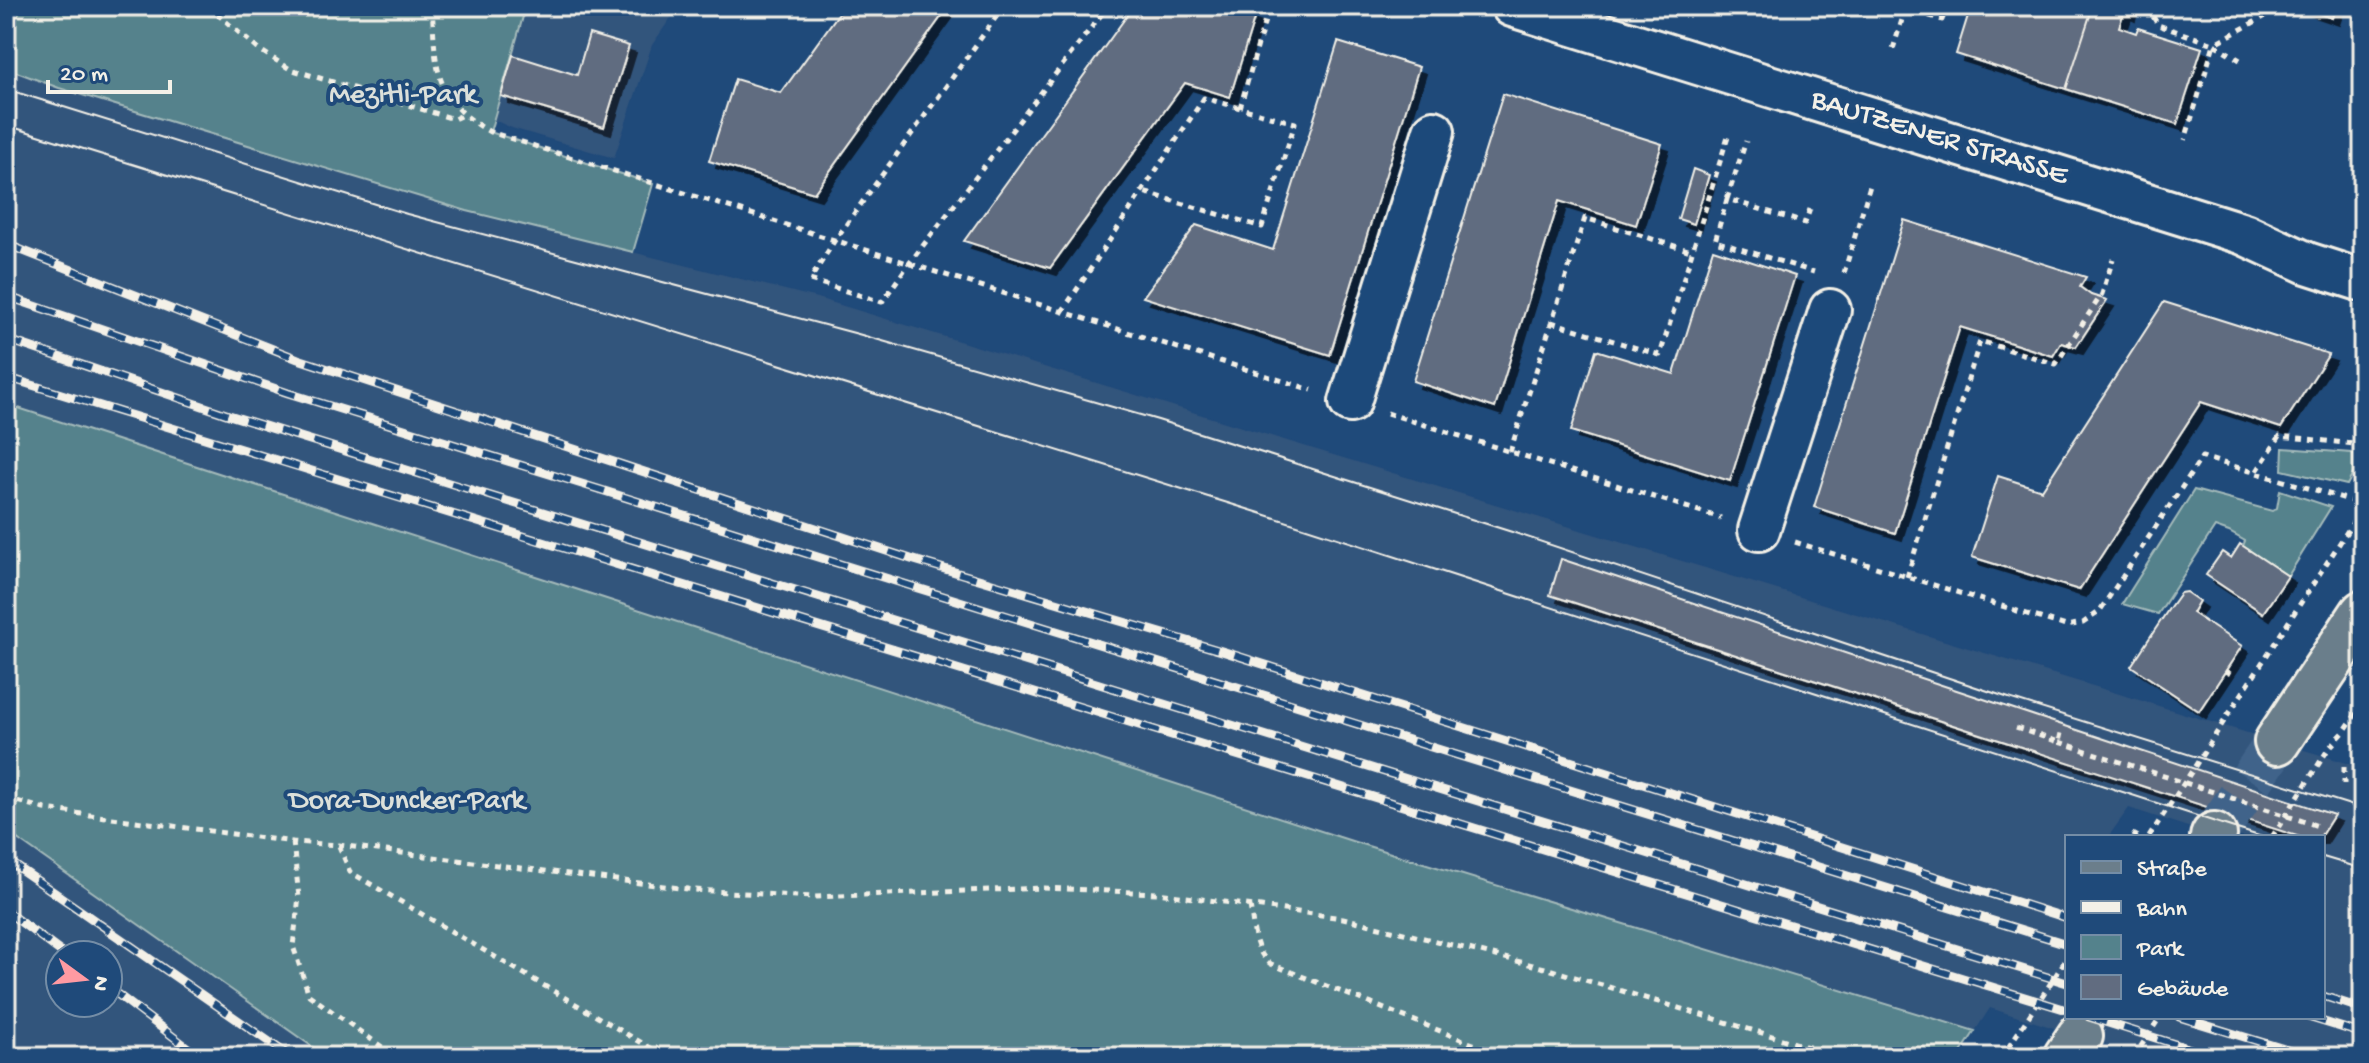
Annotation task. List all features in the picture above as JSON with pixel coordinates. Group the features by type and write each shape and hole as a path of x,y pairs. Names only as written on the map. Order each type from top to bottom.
{"main road":[{"path":"2277,742 2363,613"}],"street":[{"name":"BAUTZENER STRASSE","path":"1512,6 2231,230 2307,263 2363,281"},
{"path":"1350,402 1434,131"},
{"path":"1759,530 1833,289"}],"path":[{"path":"208,6 258,49 290,69 454,119 464,114"},
{"path":"432,6 440,81 464,114 490,132 2066,626 2083,623 2099,612 2202,457 2257,471 2363,506 2150,835"},
{"path":"1004,6 835,240 810,280 882,302 1108,6"},
{"path":"1240,108 1269,6"},
{"path":"1893,49 1906,7 1942,20 1947,6"},
{"path":"2147,6 2158,25 2214,44 2240,60"},
{"path":"2185,140 2214,44 2284,6"},
{"path":"1062,312 1140,191 1204,98 1295,123 1262,227 1140,191"},
{"path":"1551,322 1660,355 1728,136"},
{"path":"1746,141 1715,241 1833,289 1871,182"},
{"path":"1727,199 1805,223 1810,209"},
{"path":"1510,452 1585,218 1694,252"},
{"path":"1907,577 1980,341 2056,364 2102,294 2113,259"},
{"path":"2257,471 2280,436 2363,445"},
{"path":"2225,671 2234,676"},
{"path":"2273,835 2329,748 2363,704"},
{"path":"2016,728 2318,826"},
{"path":"2059,742 2061,733"},
{"path":"2344,767 2344,784"},
{"path":"6,798 45,809 293,842 339,845 709,891 812,897 1043,888 1157,893 1343,918 1545,968 1842,1057"},
{"path":"293,842 299,897 293,946 309,995 396,1057"},
{"path":"339,845 350,872 666,1057"},
{"path":"1250,906 1257,946 1262,957 1271,964 1506,1057"},
{"path":"2002,1057 2065,961"},
{"path":"2134,1057 2159,1019"}],"shaded area":[{"path":"526,6 679,6 652,45 614,158 494,120"},
{"path":"6,68 59,88 467,211 817,298 2363,768 2363,1057 2146,1057 1990,1008 1975,1031 1358,843 6,404"},
{"path":"6,831 327,1057 6,1057"}],"green space":[{"name":"Mezitli-Park","path":"6,6 526,6 490,132 653,184 633,252 467,211 59,88 6,68"},
{"name":"Dora-Duncker-Park","path":"6,404 1358,843 1975,1031 1958,1057 327,1057 6,831"},
{"path":"2283,448 2352,453 2361,459 2347,485 2282,470"},
{"path":"2194,490 2272,511 2277,508 2280,490 2331,507 2288,576 2243,546 2245,541 2215,527 2158,614 2122,604"}],"building":[{"path":"844,6 949,6 814,193 709,161 735,79 781,93"},
{"path":"1134,6 1224,6 1255,16 1230,97 1185,83 1050,268 964,241"},
{"path":"1971,6 2045,6 2057,10 2058,6 2093,6 2066,89 1956,54"},
{"path":"2093,6 2130,6 2128,14 2124,12 2119,27 2136,33 2138,28 2202,48 2177,124 2066,89"},
{"path":"2303,6 2336,6 2332,18"},
{"path":"589,34 629,46 604,127 501,96 513,55 577,75"},
{"path":"1338,42 1419,67 1330,355 1143,297 1196,225 1273,250"},
{"path":"1503,94 1662,144 1636,225 1559,201 1495,408 1413,381"},
{"path":"1693,169 1709,175 1694,224 1678,219"},
{"path":"1904,220 2086,277 2080,287 2091,295 2107,300 2076,347 2061,343 2053,356 1960,327 1895,533 1814,507"},
{"path":"1713,249 1795,276 1730,481 1571,431 1596,350 1674,374"},
{"path":"2164,302 2329,354 2281,428 2201,402 2079,590 1972,557 1998,476 2042,490"},
{"path":"2240,544 2288,576 2263,613 2206,575 2222,552 2231,558"},
{"path":"1561,559 2334,815 2321,835 2294,835 1550,595"},
{"path":"2186,592 2199,601 2192,613 2242,646 2199,711 2131,666 2180,593"}],"tunnel":[{"path":"2214,835 2277,742"}],"tram line":[{"path":"6,89 407,214 858,334 1158,420 1512,532 2012,699 2363,809"},
{"path":"6,125 1260,513 2256,835"},
{"path":"2325,858 2363,869"}],"railway":[{"path":"6,244 298,359 911,559 1225,652 2065,917"},
{"path":"6,296 288,393 2065,943"},
{"path":"6,339 229,415 2065,982"},
{"path":"6,377 2065,1009"},
{"path":"6,859 291,1057"},
{"path":"6,911 44,939"},
{"path":"2325,997 2363,1009"},
{"path":"124,999 200,1057"},
{"path":"2095,1019 2216,1057"},
{"path":"2186,1019 2310,1057"},
{"path":"2314,1019 2363,1034"}]}
